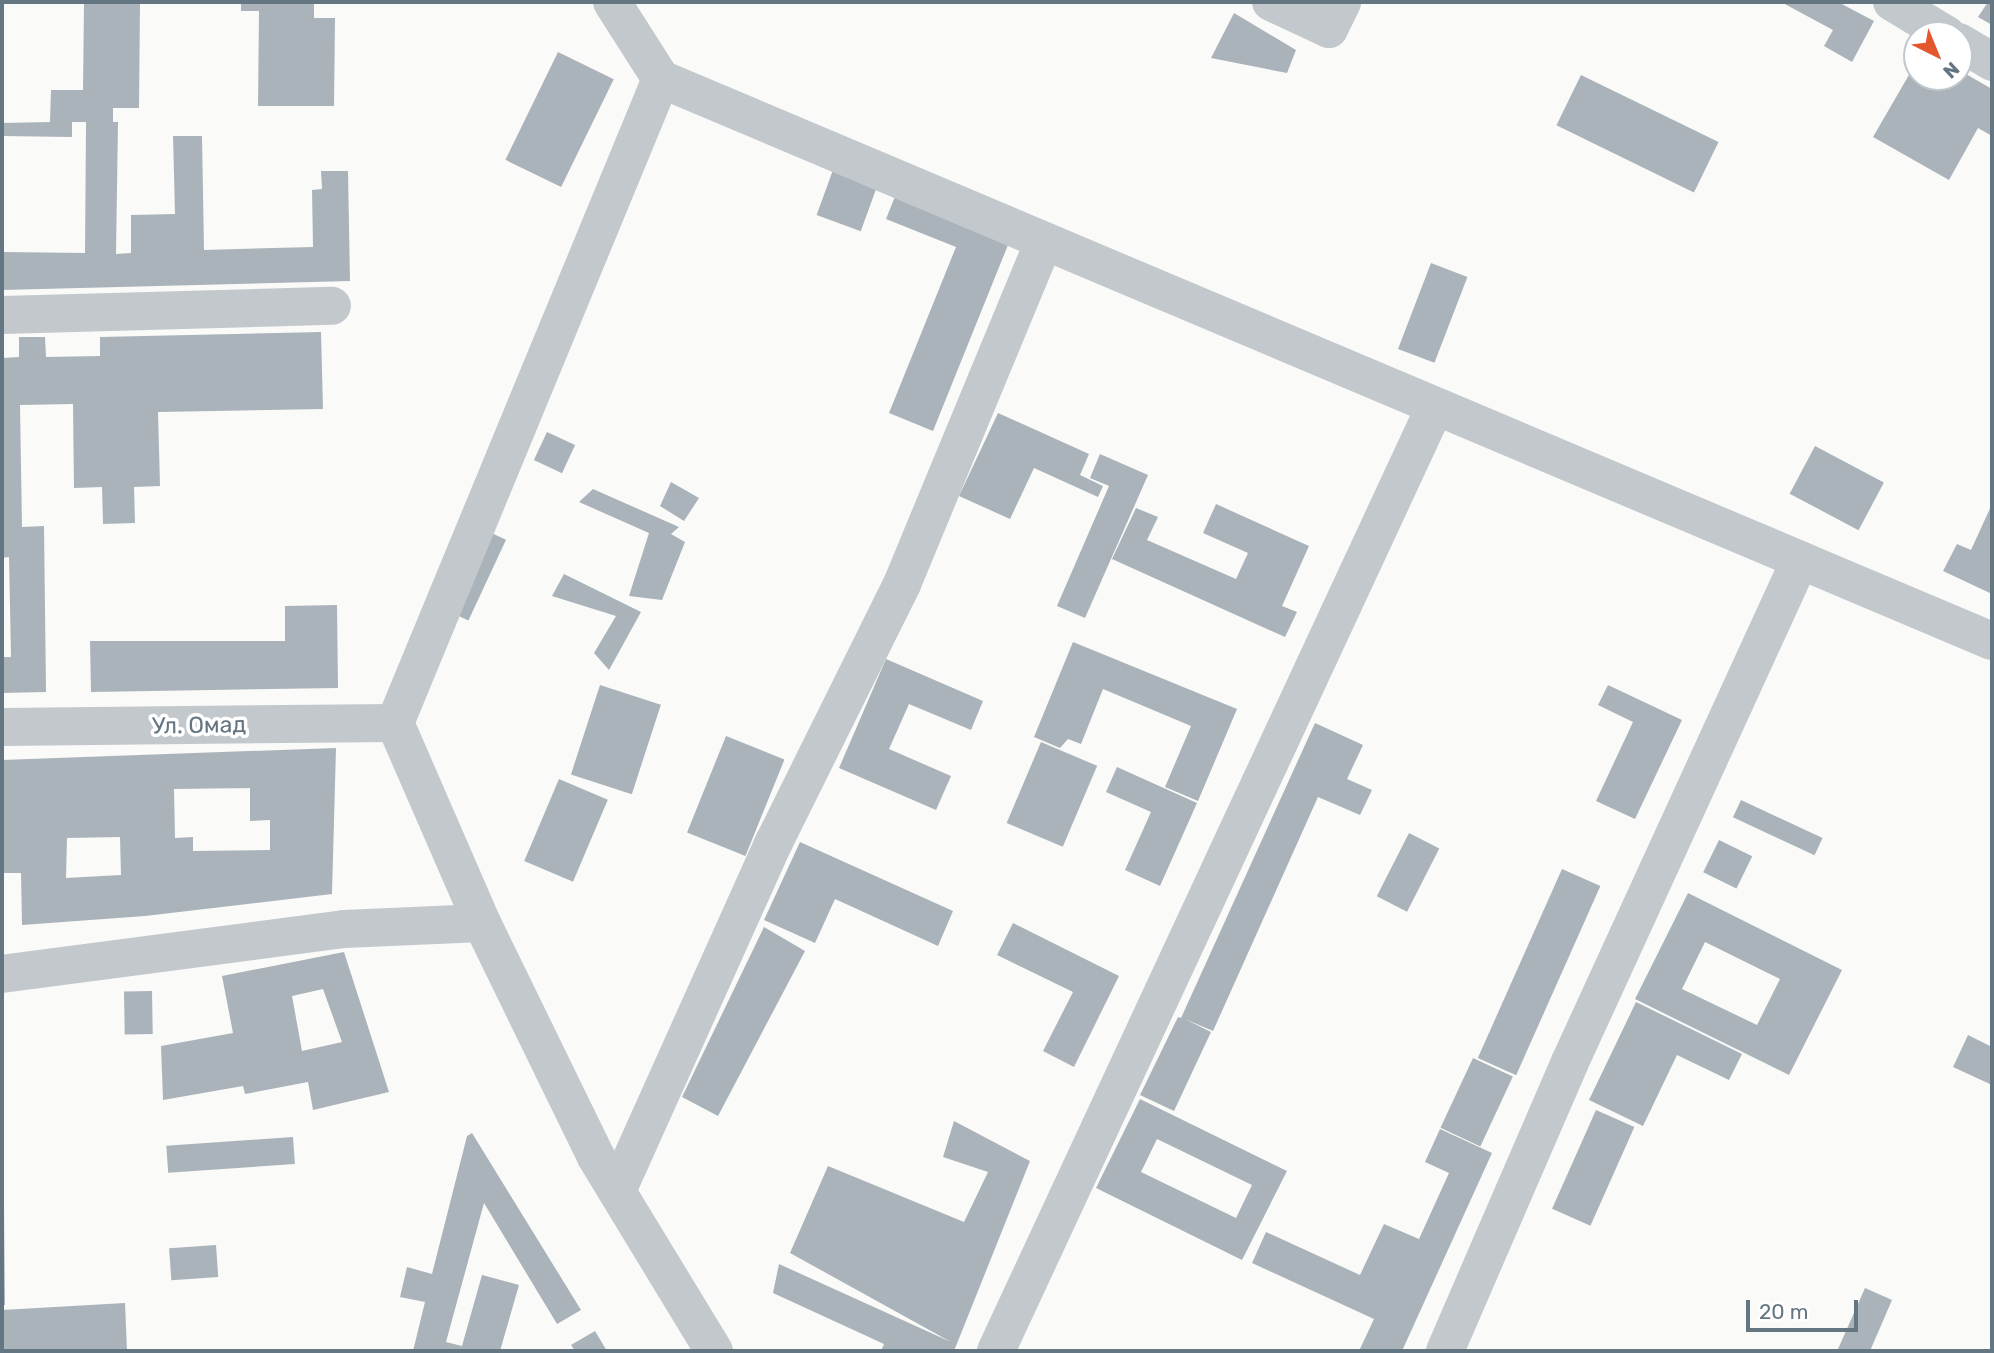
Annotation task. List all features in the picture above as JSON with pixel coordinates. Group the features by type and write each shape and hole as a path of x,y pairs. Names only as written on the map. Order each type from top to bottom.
{"street":[{"path":"612,2 661,79 1992,642"},
{"path":"1271,2 1329,29 1342,2"},
{"path":"1892,2 1924,21"},
{"path":"1973,50 1992,62"},
{"path":"661,79 396,723 482,923 617,1191 714,1351"},
{"path":"617,1191 774,842 902,584 1044,241"},
{"path":"2,315 332,306"},
{"path":"996,1351 1435,407"},
{"path":"1445,1351 1570,1062 1800,560"},
{"name":"Ул. Омад","path":"2,727 396,723"},
{"path":"2,974 344,929 482,923"}],"building":[{"path":"84,2 140,2 139,108 113,108 113,122 118,122 116,254 131,253 131,215 175,214 173,136 202,136 204,250 313,247 312,190 322,189 321,171 348,171 350,281 2,290 2,252 85,253 86,122 72,122 72,137 2,136 2,123 50,122 51,90 83,90"},
{"path":"241,2 314,2 314,18 335,18 334,106 258,106 259,11 241,11"},
{"path":"1781,2 1838,2 1874,21 1852,62 1824,46 1833,30"},
{"path":"1988,2 1992,2 1992,25 1978,17"},
{"path":"1234,13 1296,50 1287,73 1211,58"},
{"path":"558,52 614,79 561,187 505,160"},
{"path":"1581,75 1719,142 1694,192 1556,125"},
{"path":"1973,78 1992,89 1992,136 1978,128 1949,180 1873,137 1903,85 1903,91 1973,91"},
{"path":"833,170 877,186 861,231 817,215"},
{"path":"898,189 1012,235 933,431 889,413 956,247 886,219"},
{"path":"1431,263 1467,277 1434,363 1398,349"},
{"path":"321,332 323,409 158,412 160,486 134,487 135,523 103,524 102,487 74,488 73,404 20,405 22,527 44,526 46,692 2,693 2,657 11,657 9,557 2,558 2,358 19,357 19,337 45,337 46,357 100,356 100,337"},
{"path":"998,413 1089,454 1080,475 1103,486 1098,497 1034,468 1010,519 959,496"},
{"path":"547,432 575,445 562,473 534,460"},
{"path":"1815,446 1884,483 1859,530 1790,494"},
{"path":"1100,454 1148,475 1085,618 1057,606 1109,486 1090,478"},
{"path":"671,482 699,498 684,521 660,506"},
{"path":"593,489 679,527 671,534 685,542 662,600 629,596 649,533 579,502"},
{"path":"1216,504 1309,546 1282,606 1297,612 1285,637 1112,559 1136,508 1158,517 1147,540 1236,579 1248,553 1203,533"},
{"path":"1992,504 1992,594 1943,571 1957,544 1971,550"},
{"path":"487,531 506,540 468,621 449,612"},
{"path":"564,574 641,612 609,670 594,653 616,616 552,596"},
{"path":"337,605 338,688 91,692 90,641 285,641 285,606"},
{"path":"1073,642 1237,709 1198,801 1165,787 1191,726 1103,689 1081,744 1068,739 1060,748 1034,737"},
{"path":"886,659 983,701 971,730 909,704 889,749 951,776 936,810 839,768"},
{"path":"600,685 661,705 632,794 571,774"},
{"path":"1608,685 1682,720 1635,819 1596,801 1633,722 1598,705"},
{"path":"1315,723 1363,745 1347,779 1372,790 1360,815 1318,797 1213,1031 1185,1019 1211,1032 1174,1111 1140,1095 1178,1017 1181,1018"},
{"path":"726,736 784,760 745,856 687,832"},
{"path":"1041,742 1097,766 1063,847 1007,823"},
{"path":"336,748 332,894 145,916 22,925 21,873 2,873 2,760","holes":["250,788 250,821 270,820 270,850 193,851 193,837 175,838 174,789","120,837 121,875 66,878 67,838"]},
{"path":"1117,767 1197,803 1160,886 1125,870 1151,812 1106,792"},
{"path":"559,779 608,800 573,882 524,861"},
{"path":"1741,800 1823,838 1815,855 1733,817"},
{"path":"1409,833 1439,848 1407,912 1377,896"},
{"path":"1719,840 1752,856 1736,889 1703,872"},
{"path":"800,842 953,911 938,946 835,899 815,943 764,920"},
{"path":"1562,869 1600,886 1516,1075 1478,1058"},
{"path":"1688,893 1842,970 1789,1075 1635,999","holes":["1705,942 1780,979 1757,1025 1682,989"]},
{"path":"1013,923 1119,976 1074,1067 1043,1051 1073,992 997,955"},
{"path":"764,927 805,951 718,1116 682,1097"},
{"path":"344,952 389,1092 313,1110 308,1082 245,1094 243,1086 163,1100 161,1046 233,1033 222,976","holes":["323,989 342,1042 302,1051 292,996"]},
{"path":"124,991 152,991 153,1034 125,1034"},
{"path":"1636,1002 1742,1054 1729,1080 1677,1055 1643,1126 1589,1100"},
{"path":"1968,1035 1992,1047 1992,1085 1953,1067"},
{"path":"1473,1058 1513,1077 1480,1146 1440,1128"},
{"path":"1140,1099 1287,1171 1242,1260 1096,1188","holes":["1157,1139 1252,1185 1236,1218 1141,1172"]},
{"path":"1596,1110 1634,1127 1590,1226 1552,1209"},
{"path":"954,1121 1030,1161 954,1351 881,1351 884,1344 773,1293 779,1264 951,1342 790,1253 828,1166 964,1222 988,1172 943,1157"},
{"path":"1440,1129 1492,1153 1402,1351 1359,1351 1374,1319 1252,1263 1266,1232 1360,1275 1384,1224 1419,1239 1449,1173 1425,1162"},
{"path":"472,1133 581,1310 557,1324 484,1203 446,1342 462,1346 482,1275 519,1285 500,1351 413,1351 425,1302 400,1297 407,1267 432,1274 467,1136"},
{"path":"293,1137 295,1164 168,1173 166,1146"},
{"path":"4,1208 5,1305 2,1305 2,1209"},
{"path":"216,1245 218,1277 171,1280 169,1248"},
{"path":"1865,1288 1892,1300 1870,1351 1842,1351 1838,1349"},
{"path":"125,1303 127,1351 4,1351 2,1310"},
{"path":"595,1331 607,1351 575,1351 571,1345"}]}
